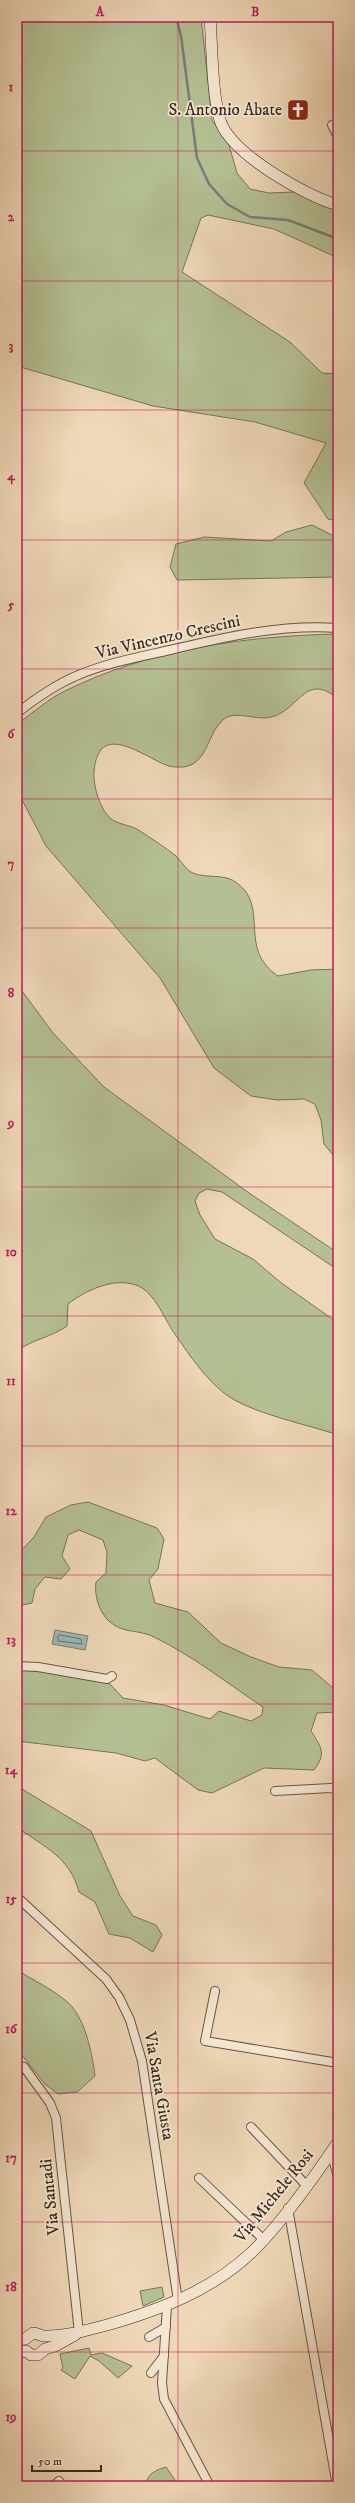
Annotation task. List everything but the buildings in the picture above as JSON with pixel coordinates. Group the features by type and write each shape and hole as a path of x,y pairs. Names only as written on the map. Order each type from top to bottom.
{"street":[{"path":"210,17 218,105 220,119 226,132 260,165 310,194 338,205"},
{"path":"332,126 338,137"},
{"name":"Via Vincenzo Crescini","path":"17,713 55,686 77,676 137,657 262,631 306,626 338,628"},
{"path":"17,1666 38,1667 107,1679 112,1676"},
{"path":"275,1791 331,1788 338,1791"},
{"name":"Via Santa Giusta","path":"17,1897 106,1979 119,1997 130,2020 142,2062 178,2301"},
{"path":"215,1991 205,2041 338,2063"},
{"name":"Via Santadi","path":"24,2067 49,2101 56,2118 79,2333"},
{"path":"251,2127 306,2185"},
{"name":"Via Michele Rosi","path":"21,2351 34,2355 41,2354 45,2348 55,2346 79,2333 167,2306 178,2301 238,2264 264,2239 338,2142"},
{"path":"331,2152 338,2177"},
{"path":"199,2178 264,2239"},
{"path":"288,2208 337,2486"},
{"path":"167,2306 162,2388 166,2403 210,2486"},
{"path":"149,2337 166,2327"},
{"name":"Via Michele Rosi","path":"21,2340 33,2333 43,2336 79,2333"},
{"path":"43,2336 46,2342 45,2348"},
{"path":"21,2340 21,2351"},
{"path":"151,2373 164,2356"},
{"path":"53,2486 59,2481 63,2486"}],"green space":[{"path":"17,17 201,17 212,120 229,145 237,173 250,189 269,193 294,192 338,210 338,258 274,229 208,215 201,218 182,272 290,342 322,373 338,374 338,521 328,519 304,483 326,443 255,422 153,406 17,366"},
{"path":"312,525 338,538 338,577 177,580 170,567 176,544 204,537 271,541 286,532"},
{"path":"338,634 338,699 327,691 318,689 303,695 281,713 271,717 259,718 240,715 229,716 219,724 206,749 198,760 187,766 172,767 133,749 122,745 112,744 103,748 97,756 94,778 100,803 110,818 137,829 158,843 176,856 190,872 204,876 227,878 237,883 247,893 252,904 256,941 259,953 266,965 278,976 311,970 338,969 338,1161 324,1144 321,1120 315,1104 304,1099 277,1100 251,1096 214,1068 160,978 46,846 17,790 17,724 60,693 131,664 199,647 269,638"},
{"path":"17,984 53,1033 104,1087 249,1193 338,1253 338,1270 222,1192 207,1189 199,1193 195,1201 200,1215 215,1239 253,1259 280,1282 338,1323 338,1435 263,1412 235,1400 224,1393 211,1381 193,1359 173,1331 155,1301 149,1294 136,1285 127,1283 109,1284 83,1294 68,1304 67,1326 17,1351"},
{"path":"88,1502 157,1528 164,1539 158,1569 149,1580 155,1603 188,1612 221,1643 251,1657 279,1667 312,1670 332,1687 338,1700 338,1712 317,1713 311,1731 318,1741 321,1750 320,1759 314,1770 264,1768 212,1793 198,1790 155,1758 145,1761 116,1753 17,1741 17,1669 90,1677 110,1684 123,1698 164,1705 210,1719 219,1711 251,1721 262,1715 263,1707 210,1670 168,1644 142,1633 119,1628 105,1617 98,1603 96,1592 96,1582 106,1573 107,1552 103,1540 79,1530 68,1535 62,1556 70,1569 61,1579 45,1577 35,1589 32,1603 17,1606 17,1555 34,1537 46,1517 71,1505"},
{"path":"17,1786 91,1831 120,1896 133,1916 156,1925 162,1935 153,1952 130,1938 109,1934 95,1902 79,1892 75,1880 63,1861 17,1827"},
{"path":"17,1970 65,2000 78,2015 86,2035 95,2076 77,2092 58,2094 45,2084 17,2049"},
{"path":"162,2287 164,2297 143,2306 140,2291"},
{"path":"89,2348 91,2355 102,2353 132,2366 118,2378 99,2361 90,2356 75,2379 61,2370 63,2368 60,2354"},
{"path":"166,2467 179,2486 146,2486 146,2482 152,2473"}],"water":[{"path":"55,1630 88,1636 85,1650 52,1644"}],"waterway":[{"path":"176,17 181,36 197,158 209,184 227,204 250,217 288,220 338,239"}],"place":[{"name":"S. Antonio Abate","path":"298,110"}]}
